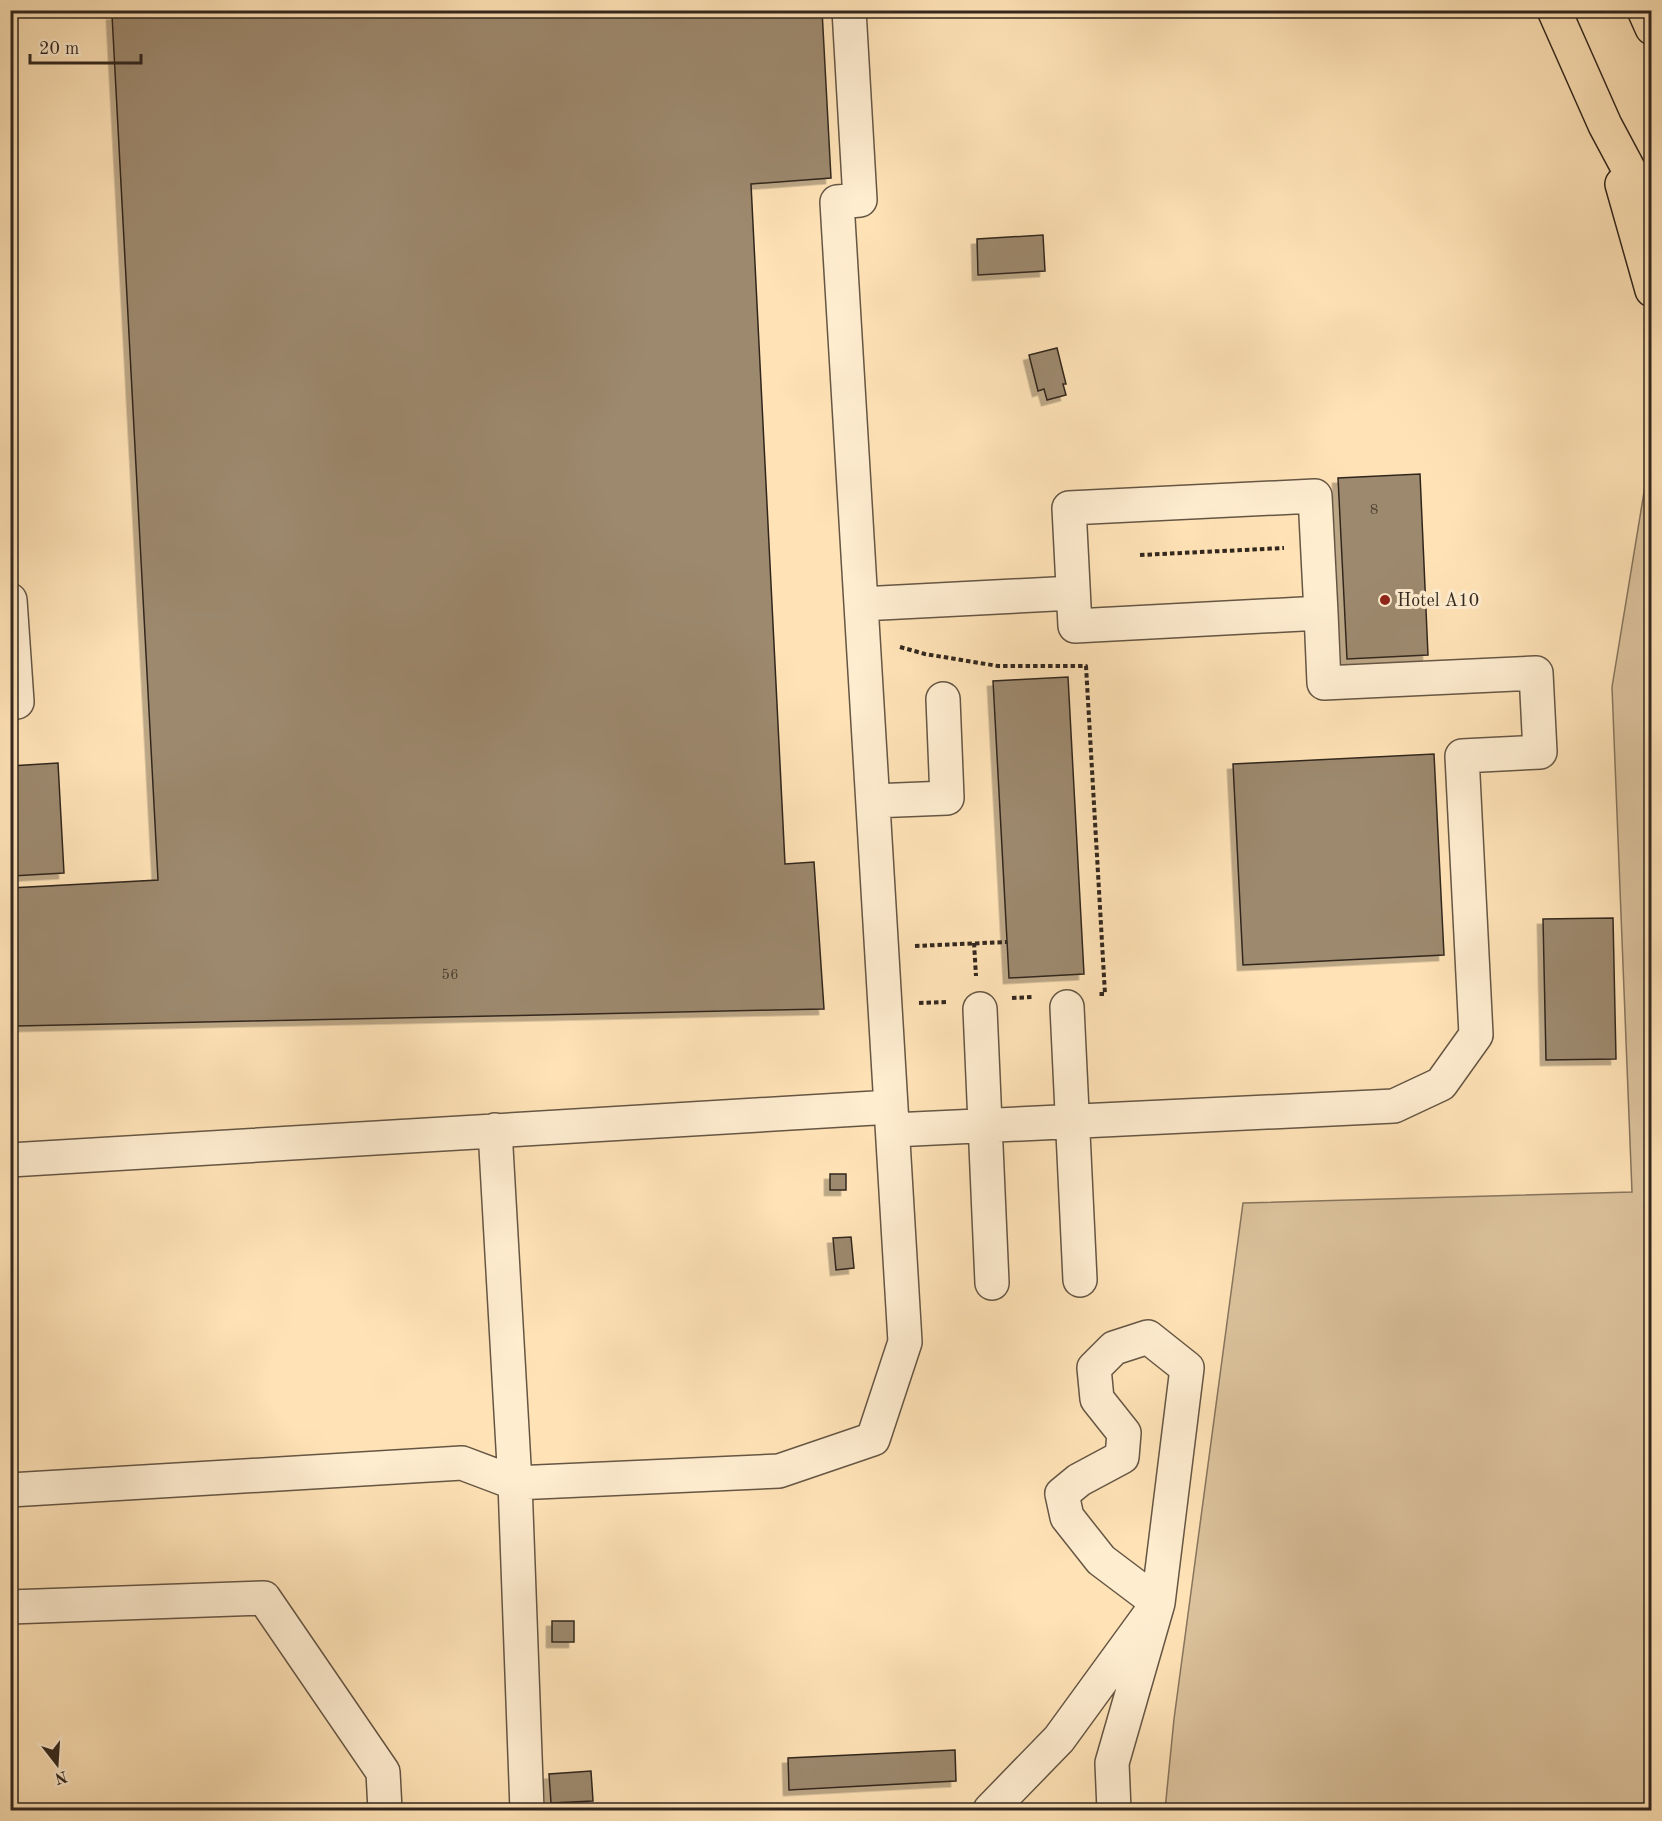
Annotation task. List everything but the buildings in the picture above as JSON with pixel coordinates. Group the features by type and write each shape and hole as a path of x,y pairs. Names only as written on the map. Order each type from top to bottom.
{"highway":[{"path":"1554,10 1605,125 1652,213"},
{"path":"1644,10 1652,28"},
{"path":"1605,125 1652,290"}],"lane":[{"path":"10,1490 462,1463 515,1483 779,1471 873,1439 905,1342 837,202 860,200 849,10"},
{"path":"10,1160 495,1131 892,1119 985,1126 1394,1106 1441,1084 1476,1035 1462,756 1540,753 1536,673 1324,684 1321,613 1318,547 1315,496 1069,508 1075,626 1321,613"},
{"path":"861,604 1073,592"},
{"path":"10,600 16,702 10,702"},
{"path":"873,801 947,798 943,699"},
{"path":"1080,1001 1072,1122 1080,1280"},
{"path":"978,1003 992,1283"},
{"path":"495,1131 515,1483 528,1810"},
{"path":"1114,1810 1112,1763 1158,1603 1187,1368 1148,1337 1114,1348 1094,1368 1097,1398 1124,1433 1122,1457 1079,1480 1062,1494 1066,1517 1101,1560 1158,1603"},
{"path":"10,1607 264,1598 383,1772 385,1810"},
{"path":"990,1810 1059,1739 1158,1603"}],"path":[{"path":"1140,555 1318,547"},
{"path":"863,637 925,654 998,666 1086,666 1105,994 1080,1001"},
{"path":"882,948 1007,942"},
{"path":"885,1005 978,1003 1036,997"}],"shaded area":[{"path":"1647,474 1652,482 1651,1810 1165,1810 1174,1719 1243,1203 1632,1192 1612,687"}],"place":[{"name":"Hotel A10","path":"1385,600"}]}
